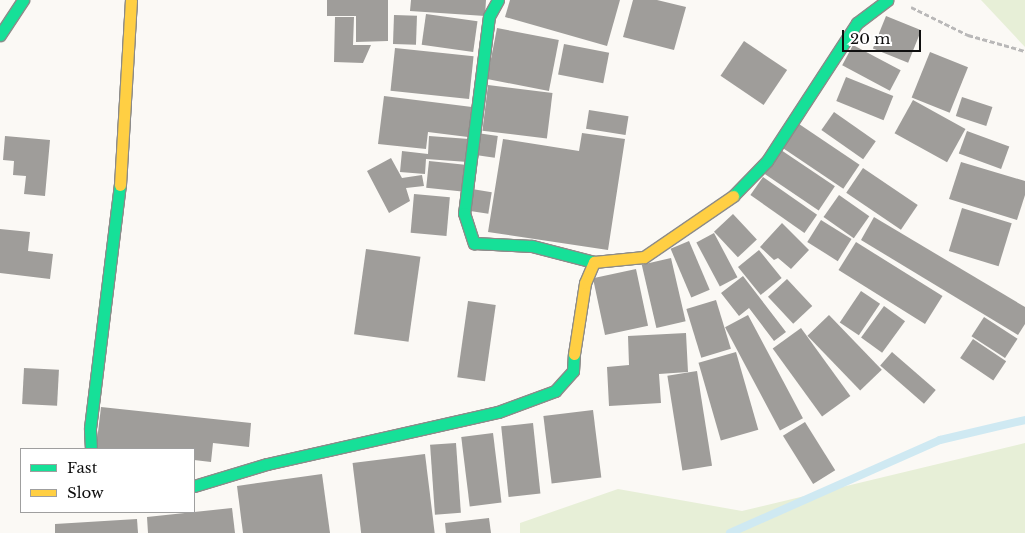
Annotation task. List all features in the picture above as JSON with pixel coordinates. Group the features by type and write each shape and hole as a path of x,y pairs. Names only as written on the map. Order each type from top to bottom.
{"street":[{"path":"0,35 23,0"},
{"path":"91,448 90,428 119,196 131,0"},
{"path":"498,0 489,16 464,213 474,243 532,246 594,262 644,257 732,197 767,161 857,23 887,0"},
{"path":"195,486 267,464 498,412 555,391 573,371 576,328 585,283 594,262"}],"path":[{"path":"906,4 968,35 1025,52"}],"green space":[{"path":"981,0 1025,0 1025,47"},
{"path":"1025,443 1025,533 520,533 520,523 618,489 742,511"}],"building":[{"path":"327,0 388,0 388,41 356,42 356,16 327,16"},
{"path":"411,0 486,0 485,16 410,11"},
{"path":"510,0 620,0 607,46 505,17"},
{"path":"633,0 657,0 686,7 674,50 623,37"},
{"path":"426,14 477,21 473,52 422,45"},
{"path":"394,15 417,16 416,45 393,44"},
{"path":"886,16 921,30 908,63 873,48"},
{"path":"335,17 354,17 353,45 371,45 363,63 334,62"},
{"path":"497,28 559,40 549,91 487,79"},
{"path":"744,41 787,70 764,105 721,76"},
{"path":"564,44 609,53 603,83 558,74"},
{"path":"853,45 901,70 890,91 842,65"},
{"path":"395,48 474,56 469,99 391,91"},
{"path":"930,52 968,67 950,113 912,97"},
{"path":"846,77 893,96 884,120 836,101"},
{"path":"488,85 553,93 547,139 482,131"},
{"path":"384,96 472,107 468,137 428,132 426,149 378,144"},
{"path":"962,97 992,107 986,126 956,116"},
{"path":"913,100 965,129 947,162 895,133"},
{"path":"589,110 629,116 626,135 586,129"},
{"path":"834,112 876,141 863,159 821,130"},
{"path":"799,124 860,165 843,189 783,148"},
{"path":"967,131 1009,146 1001,169 959,154"},
{"path":"477,133 498,136 495,158 474,155"},
{"path":"582,133 625,139 608,250 488,232 503,139 579,151"},
{"path":"5,136 50,140 45,196 24,194 26,176 13,175 14,161 3,160"},
{"path":"429,136 469,139 468,162 426,159 425,174 400,172 402,151 428,154"},
{"path":"781,150 835,186 819,210 765,174"},
{"path":"391,158 402,178 422,175 424,186 406,188 410,201 389,213 367,171"},
{"path":"429,161 465,165 462,192 426,188"},
{"path":"961,162 1025,181 1025,195 1017,220 949,199"},
{"path":"863,168 918,205 901,230 846,193"},
{"path":"763,177 817,215 804,233 750,195"},
{"path":"472,189 492,192 488,214 469,211"},
{"path":"414,194 450,197 446,236 411,233"},
{"path":"839,195 869,216 854,238 824,217"},
{"path":"962,208 1012,223 999,266 949,251"},
{"path":"733,214 757,240 738,257 714,232"},
{"path":"874,217 1025,307 1025,324 1018,335 861,240"},
{"path":"821,220 852,239 838,261 807,242"},
{"path":"782,223 809,250 791,269 778,258 774,260 760,247"},
{"path":"0,229 30,232 28,251 53,254 50,279 0,273"},
{"path":"714,233 737,277 720,287 696,242"},
{"path":"689,241 710,290 691,298 671,249"},
{"path":"856,242 943,296 925,324 839,270"},
{"path":"366,249 420,257 408,342 354,334"},
{"path":"759,250 782,278 761,295 738,267"},
{"path":"671,258 686,321 656,328 642,265"},
{"path":"636,269 648,326 605,335 593,278"},
{"path":"743,276 786,332 774,341 749,308 739,316 721,293"},
{"path":"787,279 812,306 793,324 768,297"},
{"path":"861,291 880,304 859,335 840,323"},
{"path":"716,300 731,349 701,358 686,309"},
{"path":"468,301 496,305 485,381 457,377"},
{"path":"884,306 905,321 882,353 861,338"},
{"path":"748,315 803,418 780,431 725,327"},
{"path":"829,315 882,370 860,391 807,336"},
{"path":"984,317 1018,339 1005,358 971,336"},
{"path":"801,328 850,396 822,417 773,349"},
{"path":"686,333 688,372 659,374 661,403 609,406 607,367 629,365 628,336"},
{"path":"973,339 1006,361 993,380 960,358"},
{"path":"736,352 758,430 721,441 699,363"},
{"path":"892,352 936,390 924,404 880,366"},
{"path":"24,368 59,370 57,406 22,404"},
{"path":"697,371 712,466 682,471 667,376"},
{"path":"101,407 251,423 249,447 213,443 211,462 195,460 195,448 96,448"},
{"path":"593,410 601,477 552,484 543,416"},
{"path":"805,422 835,470 813,484 783,436"},
{"path":"533,423 540,494 509,497 501,426"},
{"path":"493,433 502,502 470,506 461,437"},
{"path":"456,443 461,513 435,515 430,445"},
{"path":"425,454 435,533 361,533 353,463"},
{"path":"322,474 330,533 243,533 237,486"},
{"path":"232,508 235,533 148,533 147,517"},
{"path":"489,518 491,533 446,533 445,523"},
{"path":"137,519 138,533 55,533 55,524"}],"waterway":[{"path":"730,533 940,440 1025,420"}],"traffic: fast":[{"path":"0,35 23,0"},
{"path":"498,0 489,16 464,213 474,243 532,246 594,262"},
{"path":"733,196 767,161 857,23 887,0"},
{"path":"91,448 90,428 120,185"},
{"path":"195,486 267,464 498,412 555,391 573,371 574,354"}],"traffic: slow":[{"path":"120,185 131,0"},
{"path":"574,354 585,283 594,262 644,257 733,196"}]}
